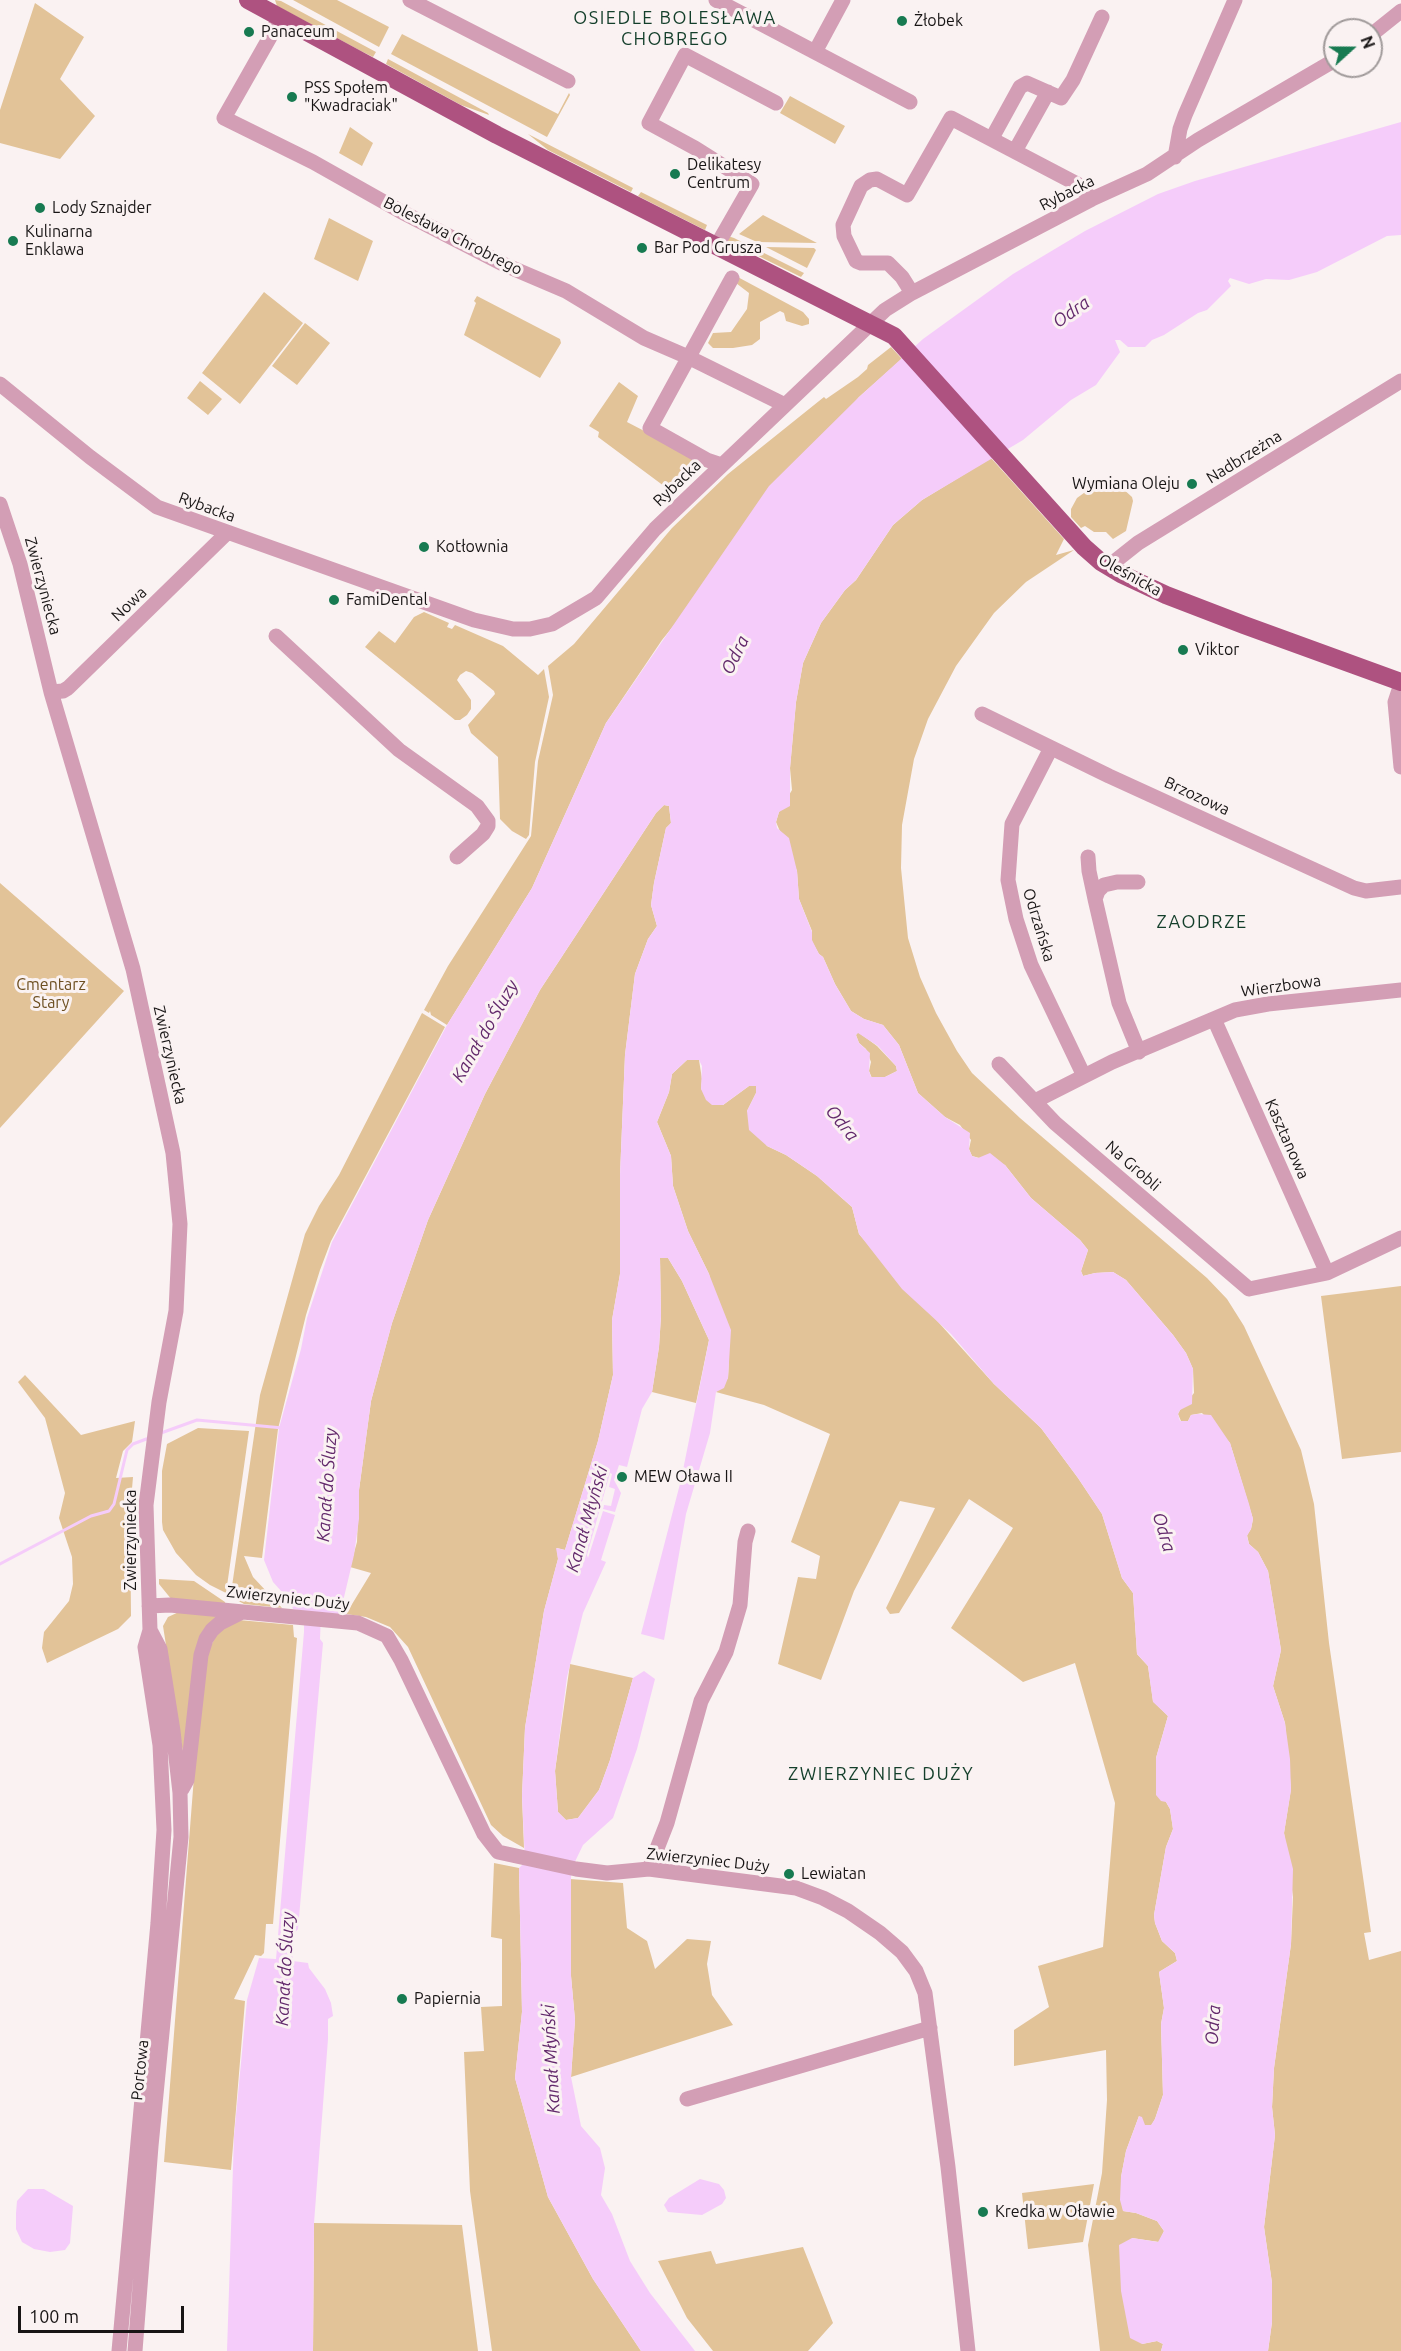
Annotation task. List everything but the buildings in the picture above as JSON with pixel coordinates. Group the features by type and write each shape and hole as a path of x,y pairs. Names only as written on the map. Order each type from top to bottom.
{"main road":[{"path":"259,3 279,17 478,125 871,324"},
{"name":"Oleśnicka","path":"871,324 894,336 905,347 1089,552 1109,566 1166,595 1401,683"}],"street":[{"path":"410,0 568,81"},
{"path":"716,0 910,102"},
{"path":"815,52 843,0"},
{"path":"1175,157 1185,115 1235,0"},
{"path":"1383,25 1401,11"},
{"name":"Bolesława Chrobrego","path":"279,17 225,118 313,162 400,211 505,265 566,291 625,323 644,338 785,405"},
{"path":"992,138 1020,87 1027,83 1061,98 1073,80 1102,17"},
{"path":"717,245 752,184 695,148 649,123 685,56 776,103"},
{"name":"Rybacka","path":"3,394 143,498 168,512 474,620 513,628 530,628 560,621 596,598 655,529 885,310 912,293 1092,199 1148,174 1198,140 1323,67"},
{"path":"1015,151 1048,92"},
{"path":"912,293 902,277 888,263 852,264 853,257 842,228 861,186 877,179 907,195 951,118 1077,184 1092,199"},
{"path":"722,465 707,460 650,428 732,278"},
{"name":"Nadbrzeżna","path":"1109,566 1138,543 1401,381"},
{"name":"Zwierzyniecka","path":"0,504 20,564 51,692 133,969 173,1153 180,1224 176,1311 159,1402 146,1505 150,1630"},
{"name":"Nowa","path":"51,692 68,688 227,533"},
{"path":"276,636 399,750 477,806 488,821 488,826 483,834 458,857"},
{"path":"1401,683 1395,702 1401,767"},
{"name":"Brzozowa","path":"982,714 1354,888 1366,891 1401,887"},
{"name":"Odrzańska","path":"1051,748 1012,824 1008,880 1016,919 1031,965 1084,1076"},
{"path":"1088,857 1089,872 1119,1003 1139,1052"},
{"path":"1095,899 1098,891 1104,885 1117,882 1138,882"},
{"name":"Wierzbowa","path":"1035,1101 1084,1076 1235,1010 1268,1004 1401,990"},
{"name":"Kasztanowa","path":"1214,1019 1327,1273"},
{"name":"Na Grobli","path":"999,1064 1055,1123 1249,1289 1327,1273"},
{"path":"1327,1273 1401,1238"},
{"path":"649,1869 667,1823 701,1701 726,1652 740,1605 745,1542 748,1531"},
{"name":"Zwierzyniec Duży","path":"149,1606 170,1605 358,1623 387,1636 401,1660 484,1834 498,1852 576,1869 607,1873 649,1869 796,1888 824,1898 848,1911 880,1933 902,1952 916,1971 925,1993 968,2351"},
{"path":"164,1794 180,1793 187,1780 201,1655 206,1639 220,1623 240,1612"},
{"name":"Portowa","path":"135,2351 151,2146 181,1837 180,1793 160,1649 150,1630"},
{"name":"Portowa","path":"119,2351 158,1923 164,1830 160,1745 145,1647 150,1630"},
{"path":"687,2099 930,2028"}],"green space":[{"path":"275,0 281,1 376,52 373,57 361,51 277,6"},
{"path":"293,0 337,0 389,27 379,47"},
{"path":"35,3 84,37 60,79 95,116 60,159 0,143 0,110"},
{"path":"402,34 558,114 569,93 570,95 547,137 391,54"},
{"path":"388,59 489,115 461,105 386,64"},
{"path":"790,96 845,126 835,144 780,113"},
{"path":"350,127 373,143 362,166 339,153"},
{"path":"528,134 633,188 631,192 548,150"},
{"path":"641,192 707,225 705,230 638,196"},
{"path":"763,215 817,243 757,242 739,234"},
{"path":"329,218 373,241 358,281 314,259"},
{"path":"728,236 804,273 801,277 728,241"},
{"path":"766,247 814,248 816,250 807,268"},
{"path":"734,275 803,312 809,319 809,324 802,326 786,321 784,313 780,311 760,322 760,339 752,345 713,348 708,343 713,333 731,332 747,309 749,293 732,280"},
{"path":"264,292 303,323 240,404 202,373"},
{"path":"477,296 560,339 561,343 540,378 464,335"},
{"path":"305,323 330,343 297,385 272,366"},
{"path":"891,347 902,359 859,397 662,640 606,723 532,888 447,1025 431,1015 430,1011 429,1013 424,1010 448,966 531,836 538,761 553,695 548,666 574,644 672,528 728,474 824,397 826,399 858,377 868,365"},
{"path":"200,381 222,399 208,415 187,398"},
{"path":"619,382 638,396 627,422 700,460 672,492 598,437 599,432 589,426"},
{"path":"991,458 1064,539 1056,555 1074,550 1026,582 994,613 956,666 928,719 914,759 902,825 901,868 908,938 920,977 936,1013 972,1073 1020,1118 1207,1278 1227,1299 1244,1326 1301,1450 1314,1504 1329,1643 1371,1932 1364,1933 1369,1960 1401,1951 1401,2351 1268,2351 1272,2322 1272,2283 1264,2227 1275,2135 1272,2107 1274,2068 1291,1944 1293,1897 1284,1833 1291,1789 1285,1723 1273,1686 1281,1650 1268,1571 1258,1552 1249,1544 1247,1535 1253,1519 1230,1443 1202,1413 1191,1415 1188,1421 1181,1421 1178,1414 1194,1393 1193,1369 1186,1353 1173,1335 1126,1280 1113,1272 1083,1276 1081,1271 1088,1250 1080,1240 1031,1198 1005,1165 972,1156 969,1149 971,1140 960,1125 945,1117 918,1093 899,1045 883,1025 864,1019 851,1011 823,957 811,940 812,931 799,899 797,871 776,822 792,790 790,768 796,702 803,663 821,623 845,590 856,580 893,525 922,500"},
{"path":"1121,487 1132,497 1133,501 1126,531 1113,539 1106,532 1094,532 1085,526 1081,528 1071,517 1071,509 1077,498 1088,490 1098,488 1108,491"},
{"path":"424,612 449,623 447,627 452,629 455,625 503,646 538,675 544,669 549,697 535,762 529,835 526,839 512,831 500,819 498,757 471,733 468,725 495,694 494,691 472,673 466,671 460,675 457,680 471,700 471,709 460,720 455,720 365,647 379,631 395,643 414,617"},
{"path":"664,805 669,806 671,823 666,828 651,905 657,926 648,939 635,974 625,1055 620,1175 620,1274 612,1320 613,1375 598,1441 565,1550 557,1548 558,1559 544,1611 525,1728 522,1796 524,1848 503,1836 491,1825 408,1647 390,1627 366,1617 346,1614 371,1573 350,1567 357,1542 359,1490 371,1401 392,1323 428,1220 485,1094 540,990 656,813"},
{"name":"Cmentarz Stary","path":"0,883 124,991 0,1128"},
{"path":"422,1013 445,1027 331,1241 306,1315 278,1429 262,1558 244,1556 253,1577 282,1608 244,1604 233,1598 231,1593 260,1395 305,1234 319,1206 339,1175"},
{"path":"858,1032 877,1046 896,1066 897,1071 885,1077 872,1078 869,1071 871,1062 866,1049 859,1043 856,1035"},
{"path":"688,1059 699,1060 701,1089 723,1105 749,1086 756,1086 756,1093 747,1111 767,1146 786,1155 817,1176 852,1207 859,1234 994,1384 1041,1428 1102,1514 1122,1578 1133,1593 1137,1654 1148,1666 1153,1701 1168,1716 1156,1758 1173,1829 1166,1847 1154,1915 1162,1941 1175,1953 1177,1961 1159,1972 1164,2008 1161,2024 1163,2095 1151,2126 1144,2125 1139,2116 1126,2151 1121,2177 1123,2211 1157,2221 1164,2231 1159,2242 1132,2238 1142,2344 1157,2341 1163,2344 1161,2351 1100,2351 1088,2245 1102,2173 1107,2100 1106,2050 1014,2066 1014,2030 1049,2007 1038,1966 1103,1947 1115,1803 1075,1663 1023,1682 951,1628 1013,1528 969,1499 899,1613 890,1614 886,1608 935,1508 900,1501 854,1591 821,1680 778,1664 798,1577 816,1579 820,1556 791,1542 830,1434 764,1405 716,1392 728,1378 729,1359 709,1274 688,1231 673,1186 671,1156 657,1122 669,1092 672,1074"},
{"path":"660,1258 668,1258 682,1281 709,1340 696,1403 652,1392 659,1347"},
{"path":"1401,1286 1401,1452 1342,1459 1321,1296"},
{"path":"25,1375 81,1435 135,1421 132,1442 123,1451 116,1478 133,1477 130,1512 131,1616 118,1629 47,1663 42,1648 44,1632 69,1601 73,1584 72,1557 59,1518 65,1493 45,1418 18,1382"},
{"path":"198,1428 249,1431 226,1593 196,1575 176,1553 163,1530 162,1471 167,1444"},
{"path":"159,1579 194,1581 225,1602 226,1606 172,1600 159,1584"},
{"path":"181,1611 214,1614 216,1617 185,1766 163,1626 168,1617"},
{"path":"239,1620 293,1625 294,1637 297,1638 273,1924 266,1924 264,1953 261,1956 255,1955 234,1999 245,2001 231,2170 164,2162 203,1661 219,1630"},
{"path":"570,1664 633,1678 610,1760 599,1790 578,1818 566,1820 558,1812 555,1771"},
{"path":"494,1863 519,1868 522,2012 515,2078 548,2197 593,2279 641,2351 492,2351 470,2191 464,2052 484,2051 481,2007 502,2006 502,1939 491,1937"},
{"path":"570,1879 623,1883 627,1928 647,1941 655,1969 687,1939 711,1941 707,1964 712,1995 733,2025 571,2077 575,2020 571,1976"},
{"path":"1094,2184 1083,2242 1028,2249 1022,2193"},
{"path":"314,2223 462,2225 478,2351 313,2351"},
{"path":"803,2247 833,2323 808,2351 713,2351 687,2318 658,2261 711,2251 716,2264"}],"water":[{"path":"1401,122 1401,235 1387,236 1317,272 1289,280 1266,279 1249,284 1230,278 1228,281 1231,286 1207,310 1152,340 1145,347 1128,347 1120,340 1115,340 1120,352 1096,385 1071,400 1023,440 922,500 893,525 856,580 845,590 821,623 803,663 796,702 790,768 790,806 779,812 776,822 777,828 789,838 797,871 799,899 812,932 812,940 851,1011 864,1019 883,1025 899,1045 918,1093 945,1117 970,1133 969,1149 972,1156 978,1158 990,1153 1005,1165 1031,1198 1080,1240 1088,1250 1081,1271 1083,1276 1113,1272 1126,1280 1173,1335 1186,1353 1193,1369 1192,1404 1180,1410 1178,1414 1180,1421 1188,1421 1191,1415 1211,1415 1230,1443 1253,1519 1247,1536 1249,1544 1258,1552 1268,1571 1281,1650 1273,1686 1285,1723 1290,1759 1291,1790 1284,1833 1293,1869 1291,1944 1274,2068 1272,2107 1275,2135 1264,2227 1272,2283 1272,2322 1268,2351 1161,2351 1163,2344 1157,2341 1142,2344 1130,2338 1121,2291 1119,2245 1132,2238 1158,2242 1164,2231 1157,2221 1123,2211 1120,2200 1121,2177 1126,2151 1139,2116 1142,2117 1145,2125 1151,2125 1163,2095 1161,2024 1164,2008 1159,1972 1177,1961 1175,1953 1162,1941 1154,1915 1166,1847 1173,1829 1170,1809 1166,1802 1161,1801 1156,1795 1156,1758 1168,1716 1153,1702 1148,1666 1137,1654 1133,1593 1122,1578 1102,1514 1041,1428 994,1384 951,1334 902,1289 859,1234 852,1207 817,1176 786,1155 767,1146 749,1130 747,1111 756,1093 756,1086 749,1086 723,1105 712,1105 706,1100 701,1089 702,1066 699,1060 687,1060 672,1074 669,1092 657,1122 671,1156 673,1186 688,1231 709,1274 731,1330 728,1378 724,1388 716,1392 710,1433 686,1514 664,1640 641,1634 681,1480 709,1340 682,1281 668,1258 660,1258 661,1316 652,1392 642,1409 627,1467 619,1465 614,1480 621,1493 615,1512 603,1509 604,1505 611,1506 615,1489 609,1487 612,1474 610,1473 587,1555 588,1558 603,1511 615,1515 601,1560 606,1562 583,1613 567,1677 555,1771 558,1812 566,1820 578,1818 599,1790 610,1760 633,1678 644,1671 655,1679 637,1749 613,1818 583,1845 571,1870 571,1976 575,2020 571,2077 581,2126 600,2148 605,2168 601,2195 612,2214 630,2261 650,2293 695,2351 641,2351 593,2279 548,2197 515,2078 522,2012 519,1868 525,1862 522,1796 525,1728 544,1611 558,1559 556,1548 565,1550 598,1441 613,1375 612,1320 620,1274 620,1175 625,1055 635,974 648,939 657,926 651,905 666,828 671,823 669,806 664,805 656,813 540,990 485,1094 428,1220 392,1323 371,1401 359,1490 359,1519 354,1555 340,1614 321,1613 320,1639 323,1643 298,1929 294,1934 292,1953 293,1961 308,1963 309,1968 325,1989 333,2016 328,2019 314,2223 313,2351 227,2351 234,2136 247,2000 259,1958 276,1959 304,1632 304,1611 293,1609 291,1602 273,1582 264,1560 279,1428 301,1349 307,1318 332,1242 447,1025 532,888 606,723 769,486 859,397 923,339 1013,274 1085,231 1158,194 1195,181","holes":["858,1033 878,1046 896,1066 897,1071 885,1077 871,1077 870,1053 859,1043 856,1035"]},
{"path":"700,2179 719,2184 726,2198 722,2204 702,2215 668,2212 664,2205 669,2198"},
{"path":"28,2189 44,2189 73,2206 70,2243 65,2250 50,2252 34,2249 22,2242 16,2229 17,2201"}],"waterway":[{"path":"161,1433 197,1420 283,1428"},
{"path":"0,1564 91,1516 109,1511 114,1504 127,1450 133,1444 149,1438"}],"place":[{"name":"Żłobek","path":"902,21"},
{"name":"Panaceum","path":"249,32"},
{"name":"PSS Społem \"Kwadraciak\"","path":"292,97"},
{"name":"Delikatesy Centrum","path":"675,174"},
{"name":"Lody Sznajder","path":"40,208"},
{"name":"Kulinarna Enklawa","path":"13,241"},
{"name":"Bar Pod Grusza","path":"642,248"},
{"name":"Wymiana Oleju","path":"1192,484"},
{"name":"Kotłownia","path":"424,547"},
{"name":"FamiDental","path":"334,600"},
{"name":"Viktor","path":"1183,650"},
{"name":"MEW Oława II","path":"622,1477"},
{"name":"Lewiatan","path":"789,1874"},
{"name":"Papiernia","path":"402,1999"},
{"name":"Kredka w Oławie","path":"983,2212"}],"district":[{"name":"OSIEDLE BOLESŁAWA CHOBREGO","path":"675,28"},
{"name":"ZAODRZE","path":"1202,922"},
{"name":"ZWIERZYNIEC DUŻY","path":"881,1774"}],"water label":[{"name":"Odra","path":"1071,312"},
{"name":"Odra","path":"735,655"},
{"name":"Kanał do Śluzy","path":"485,1031"},
{"name":"Odra","path":"842,1123"},
{"name":"Kanał do Śluzy","path":"327,1485"},
{"name":"Kanał Młyński","path":"587,1519"},
{"name":"Odra","path":"1164,1532"},
{"name":"Kanał do Śluzy","path":"285,1969"},
{"name":"Odra","path":"1213,2025"},
{"name":"Kanał Młyński","path":"551,2059"}]}
